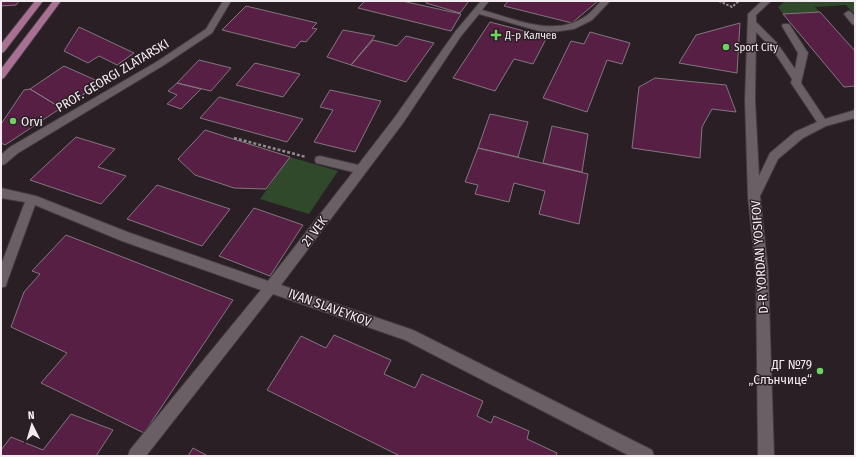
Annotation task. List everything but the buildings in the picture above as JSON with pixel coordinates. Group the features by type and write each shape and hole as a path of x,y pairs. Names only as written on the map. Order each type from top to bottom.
{"main road":[{"path":"1,50 39,1"},
{"path":"1,76 57,1"}],"street":[{"name":"PROF. GEORGI ZLATARSKI","path":"1,161 14,150 161,63 209,30 227,1"},
{"name":"21 VEK","path":"136,456 272,286 399,120 458,34 485,1"},
{"path":"477,11 546,30 571,27 589,18 606,1"},
{"path":"754,197 750,100 752,14 767,1"},
{"path":"848,14 855,22"},
{"path":"752,22 774,45 797,79"},
{"path":"786,26 803,54 796,83 823,123"},
{"name":"D-R YORDAN YOSIFOV","path":"766,456 762,271 754,197 774,156 799,135 823,123 855,114"},
{"path":"320,160 360,170"},
{"name":"IVAN SLAVEYKOV","path":"1,193 32,199 126,237 272,286 408,335 646,456"},
{"path":"1,282 32,199"}],"path":[{"path":"719,1 732,7 739,1"},
{"path":"234,138 320,160"}],"green space":[{"path":"785,1 855,1 855,15 846,5 815,7 820,12 783,14 778,7"},
{"path":"290,157 338,171 309,214 260,199"}],"place":[{"name":"Д-р Калчев","path":"496,35"},
{"name":"Sport City","path":"726,47"},
{"name":"Orvi","path":"13,121"},
{"name":"ДГ №79 „Слънчице“","path":"820,371"}]}
